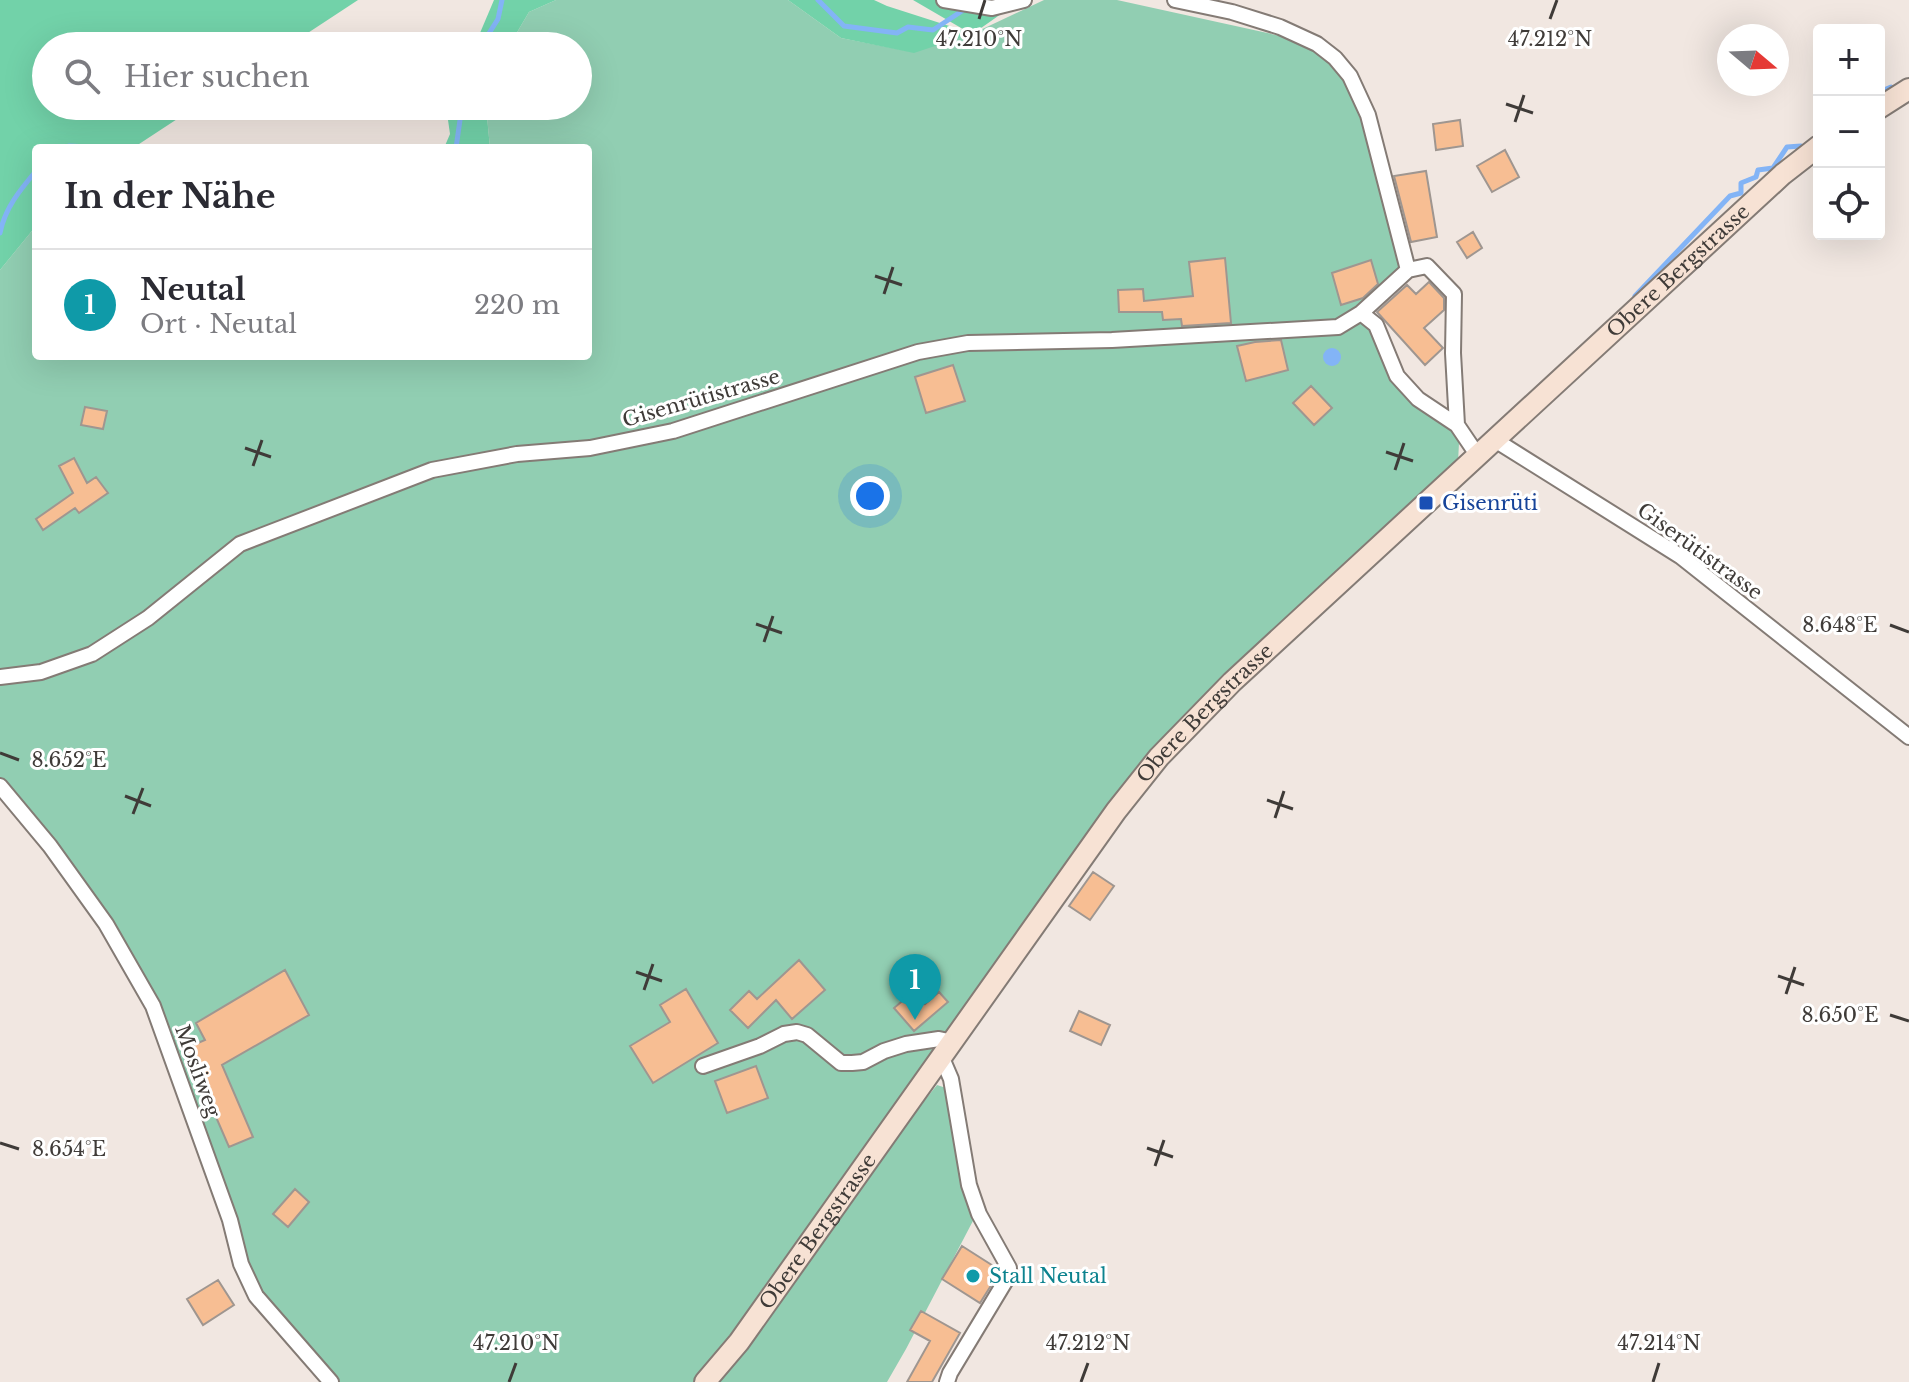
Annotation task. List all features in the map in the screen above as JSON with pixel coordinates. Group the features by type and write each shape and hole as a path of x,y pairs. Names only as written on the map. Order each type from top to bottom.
{"main road":[{"path":"1885,104 1909,89"},
{"name":"Obere Bergstrasse","path":"705,1382 739,1342 1116,811 1159,757 1232,682 1783,174 1813,151"}],"street":[{"path":"951,1 992,8 1024,0"},
{"path":"1175,0 1232,12 1280,27 1317,44 1335,58 1350,76 1368,115 1408,270"},
{"path":"1457,425 1454,294 1427,266 1408,270 1361,313 1376,325 1397,376 1418,399 1457,425 1478,456"},
{"name":"Gisenrütistrasse","path":"0,677 41,672 92,654 148,618 240,544 432,470 517,454 590,448 673,431 918,352 968,343 1112,340 1338,327 1361,313"},
{"name":"Giserütistrasse","path":"1495,440 1680,556 1909,737"},
{"name":"Mosliweg","path":"0,786 50,846 106,924 153,1006 230,1220 241,1264 256,1296 331,1382"},
{"path":"703,1066 784,1034 797,1032 807,1035 841,1063 863,1062 906,1044 939,1039 947,1050 969,1185 979,1214 1009,1268 1006,1280 947,1382"}],"green space":[{"path":"0,0 358,0 309,32 32,32 32,120 176,120 139,144 32,144 32,231 0,270"},
{"path":"494,0 556,0 529,12 517,32 480,32"},
{"path":"556,0 788,0 841,38 913,52 974,33 1044,0 1117,0 1317,44 1350,76 1408,270 1361,313 1418,399 1457,425 1458,462 1232,682 1079,864 698,1378 693,1382 324,1382 256,1296 153,1006 106,924 0,786 0,270 32,231 32,360 592,360 592,144 490,144 487,120 592,120 592,32 517,32 529,12"},
{"path":"788,0 874,0 968,32 913,0 1021,0 974,33 914,53 841,38"},
{"path":"448,120 487,120 490,144 446,144 450,134"},
{"path":"937,1085 946,1088 975,1217 887,1382 716,1382 737,1361"}],"water":[{"path":"1332,348 1341,357 1332,366 1323,357"}],"building":[{"path":"1460,120 1463,146 1436,150 1433,124"},
{"path":"1505,150 1519,177 1492,192 1477,166"},
{"path":"1426,171 1437,237 1411,242 1394,176"},
{"path":"1473,232 1482,248 1467,258 1457,242"},
{"path":"1225,258 1231,323 1182,326 1181,319 1163,320 1162,312 1119,312 1118,290 1143,289 1144,301 1193,296 1189,262"},
{"path":"1371,260 1378,284 1363,298 1341,305 1332,273"},
{"path":"1429,282 1444,298 1444,310 1424,328 1443,348 1425,365 1377,312 1407,285 1416,294"},
{"path":"1281,340 1288,370 1246,381 1237,346"},
{"path":"953,365 965,401 926,413 915,377"},
{"path":"1311,386 1332,408 1314,425 1293,403"},
{"path":"85,407 107,411 103,429 81,425"},
{"path":"74,458 87,483 96,477 108,493 79,513 75,508 43,530 36,519 73,493 59,466"},
{"path":"1093,872 1114,886 1090,920 1069,906"},
{"path":"799,960 825,990 792,1019 776,1000 748,1028 730,1010 749,991 757,999"},
{"path":"285,970 309,1015 222,1065 253,1137 229,1147 186,1048 205,1040 196,1023"},
{"path":"686,989 718,1043 653,1083 630,1046 670,1022 660,1005"},
{"path":"914,991 925,1004 939,992 948,1002 914,1031 894,1008"},
{"path":"1079,1011 1110,1025 1101,1045 1070,1031"},
{"path":"756,1066 768,1098 727,1113 715,1081"},
{"path":"295,1189 309,1202 288,1227 273,1214"},
{"name":"Stall Neutal","path":"962,1246 998,1269 980,1303 942,1279"},
{"path":"218,1280 234,1305 203,1325 187,1299"},
{"path":"921,1311 960,1333 932,1382 907,1382 930,1341 910,1330"}],"waterway":[{"path":"490,32 498,19 502,0"},
{"path":"818,0 844,26 897,33 908,27 933,30 968,7"},
{"path":"1885,90 1891,87"},
{"path":"457,144 460,120"},
{"path":"1635,296 1730,196 1741,193 1741,183 1756,177 1758,170 1773,168 1787,147 1801,146"},
{"path":"0,233 9,207 32,176"}],"place":[{"name":"Gisenrüti","path":"1426,503"},
{"name":"Neutal","path":"915,1020"},
{"name":"Stall Neutal","path":"973,1276"}]}
